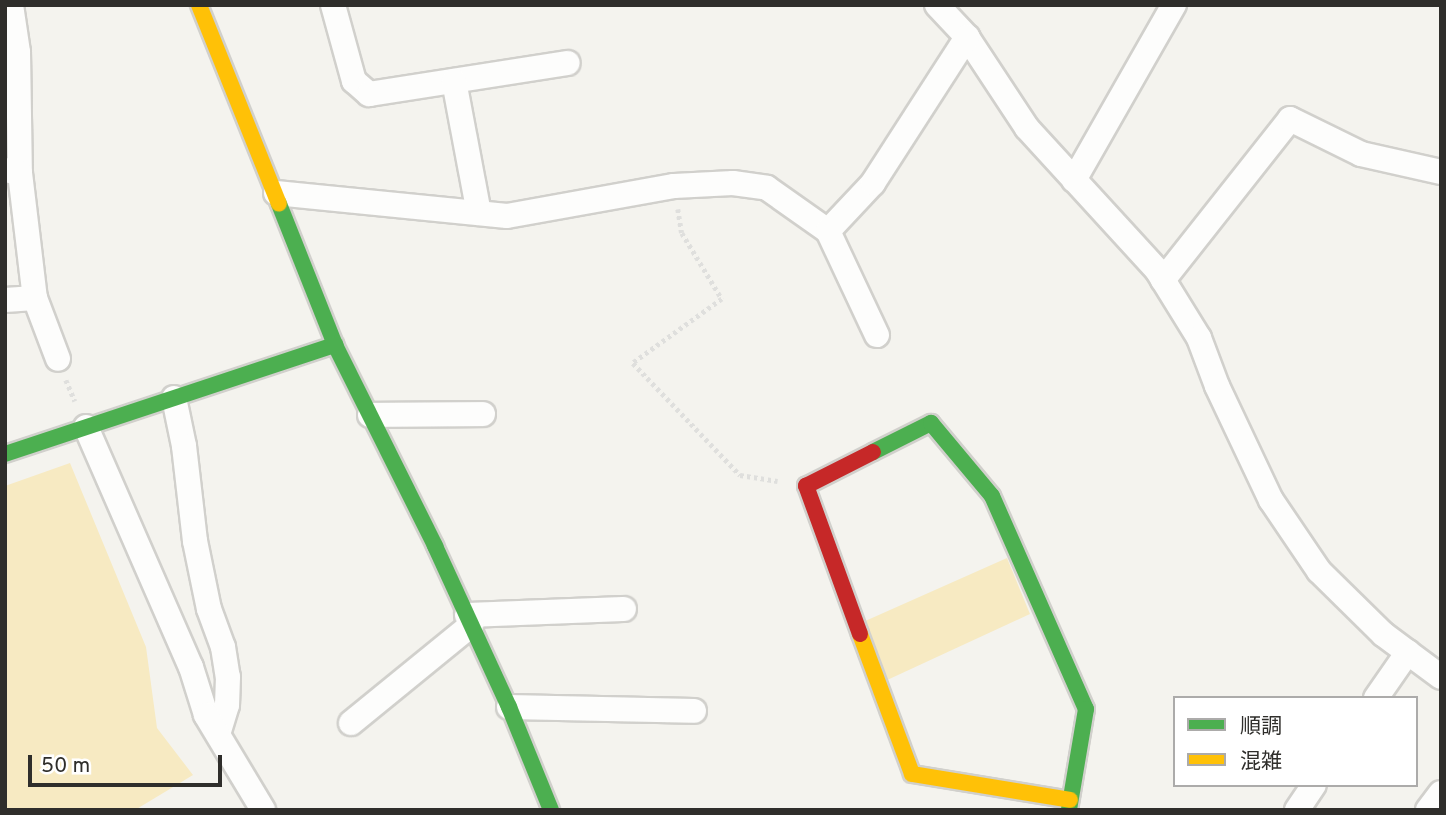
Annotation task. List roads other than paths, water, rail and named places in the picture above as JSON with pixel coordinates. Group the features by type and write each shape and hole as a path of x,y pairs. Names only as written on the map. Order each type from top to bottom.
{"street":[{"path":"10,5 18,52 13,171 35,298 58,359"},
{"path":"199,5 335,345 469,620 551,810"},
{"path":"333,5 354,81 369,94 568,63"},
{"path":"937,5 967,37 1027,128 1163,280 1199,338 1217,386 1271,500 1319,571 1383,634 1441,677"},
{"path":"1074,180 1174,5"},
{"path":"828,231 873,183 967,37"},
{"path":"454,81 479,214"},
{"path":"1163,280 1290,120 1361,153 1441,172"},
{"path":"276,193 507,216 674,186 733,183 768,188 828,231 877,335"},
{"path":"5,300 35,298"},
{"path":"5,454 335,345"},
{"path":"174,398 184,446 195,541 209,608 223,648 228,677 227,705 218,734"},
{"path":"370,415 483,414"},
{"path":"931,423 992,496 1086,709 1070,805 912,774 806,486 931,423"},
{"path":"86,427 191,667 206,715 263,810"},
{"path":"351,723 469,620 624,609"},
{"path":"1377,696 1408,652"},
{"path":"509,708 694,711"},
{"path":"1297,810 1313,787"},
{"path":"1429,810 1441,793"}]}
